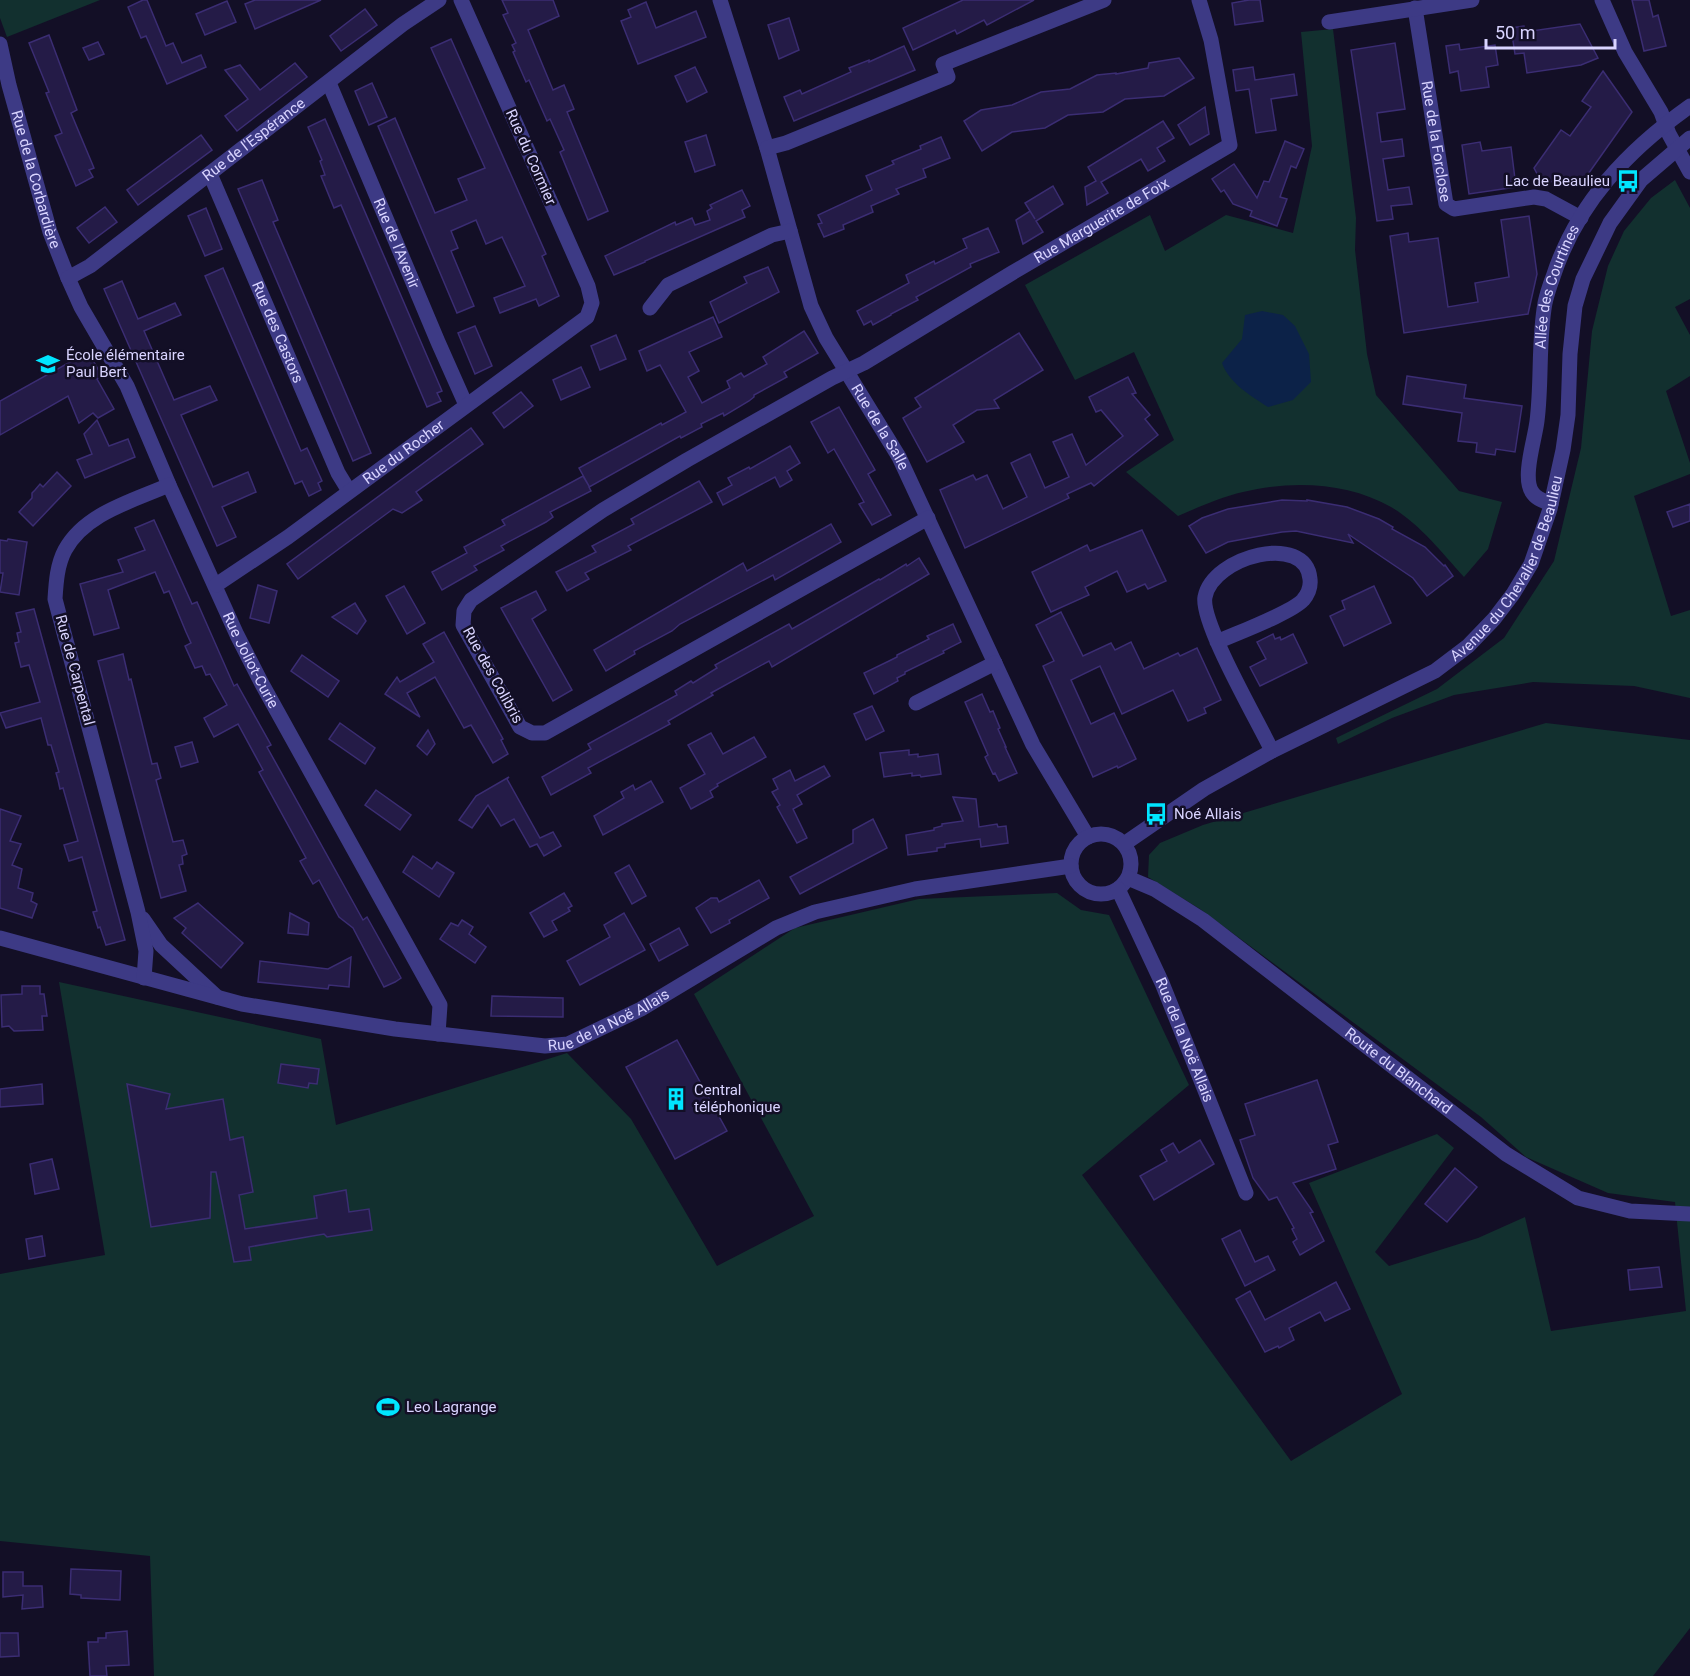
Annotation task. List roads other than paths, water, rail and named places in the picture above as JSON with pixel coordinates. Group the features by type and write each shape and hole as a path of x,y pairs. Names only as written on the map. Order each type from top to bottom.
{"street":[{"name":"Rue de l'Espérance","path":"68,278 90,266 403,24 439,0"},
{"name":"Rue du Cormier","path":"461,0 588,286 592,303 587,317"},
{"name":"Rue de la Salle","path":"720,0 767,148 811,306 826,338 876,416 899,457 1033,745 1088,837"},
{"path":"767,148 786,143 948,76 943,64 1104,0"},
{"name":"Rue Marguerite de Foix","path":"846,372 1230,145 1211,40 1199,0"},
{"path":"1329,22 1472,0"},
{"path":"1602,0 1625,52 1661,112 1690,172"},
{"name":"Rue de la Forclose","path":"1415,8 1446,204 1449,208 1534,197 1546,200 1581,218"},
{"name":"Rue de la Corbardière","path":"0,44 9,85 50,232 68,278"},
{"name":"Rue de l'Avenir","path":"329,83 466,405"},
{"name":"Allée des Courtines","path":"1551,504 1532,493 1527,482 1537,419 1541,331 1546,300 1561,251 1615,169 1690,106"},
{"name":"Avenue du Chevalier de Beaulieu","path":"1124,844 1204,789 1272,751 1435,671 1468,646 1494,620 1531,564 1551,504 1568,415 1570,354 1575,306 1583,279 1610,223 1641,180 1690,138"},
{"name":"Rue des Castors","path":"210,174 338,473 349,491"},
{"path":"650,308 668,285 772,236 790,231"},
{"name":"Rue Joliot-Curie","path":"68,278 81,307 127,386 169,485 237,635 262,684 440,1005 438,1034"},
{"name":"Rue du Rocher","path":"216,585 288,537 587,317"},
{"name":"Rue des Colibris","path":"846,372 687,460 603,510 471,600 464,611 464,625 520,728 532,733 545,733 928,519"},
{"name":"Rue de Carpental","path":"144,978 146,951 138,912 56,599 57,574 64,550 78,532 92,520 169,485"},
{"path":"1218,642 1303,600 1310,591 1310,576 1304,564 1293,555 1280,553 1233,563 1219,573 1211,583 1205,598 1208,618 1218,642 1272,751"},
{"path":"916,703 995,663"},
{"path":"1107,834 1124,844 1131,859 1123,883 1108,893 1098,894 1079,885 1073,876 1071,866 1075,849 1088,837 1107,834"},
{"name":"Rue de la Noë Allais","path":"0,938 242,1004 438,1034 545,1046 568,1044 641,1009 776,928 815,912 915,889 1071,866"},
{"name":"Rue de la Noë Allais","path":"1123,883 1246,1193"},
{"name":"Route du Blanchard","path":"1123,883 1154,889 1203,920 1506,1154 1578,1198 1630,1211 1690,1214"},
{"name":"Rue de Carpental","path":"138,912 161,945 219,998"},
{"name":"Rue de la Noë Allais","path":"0,930 126,974"},
{"path":"168,985 172,955"}],"water":[{"path":"1262,311 1283,315 1295,326 1309,354 1311,382 1293,400 1268,407 1235,383 1222,363 1242,339 1245,315"}],"place":[{"name":"Lac de Beaulieu","path":"1628,181"},
{"name":"École élémentaire Paul Bert","path":"48,364"},
{"name":"Noé Allais","path":"1156,814"},
{"name":"Central téléphonique","path":"676,1099"},
{"name":"Leo Lagrange","path":"388,1407"}]}
